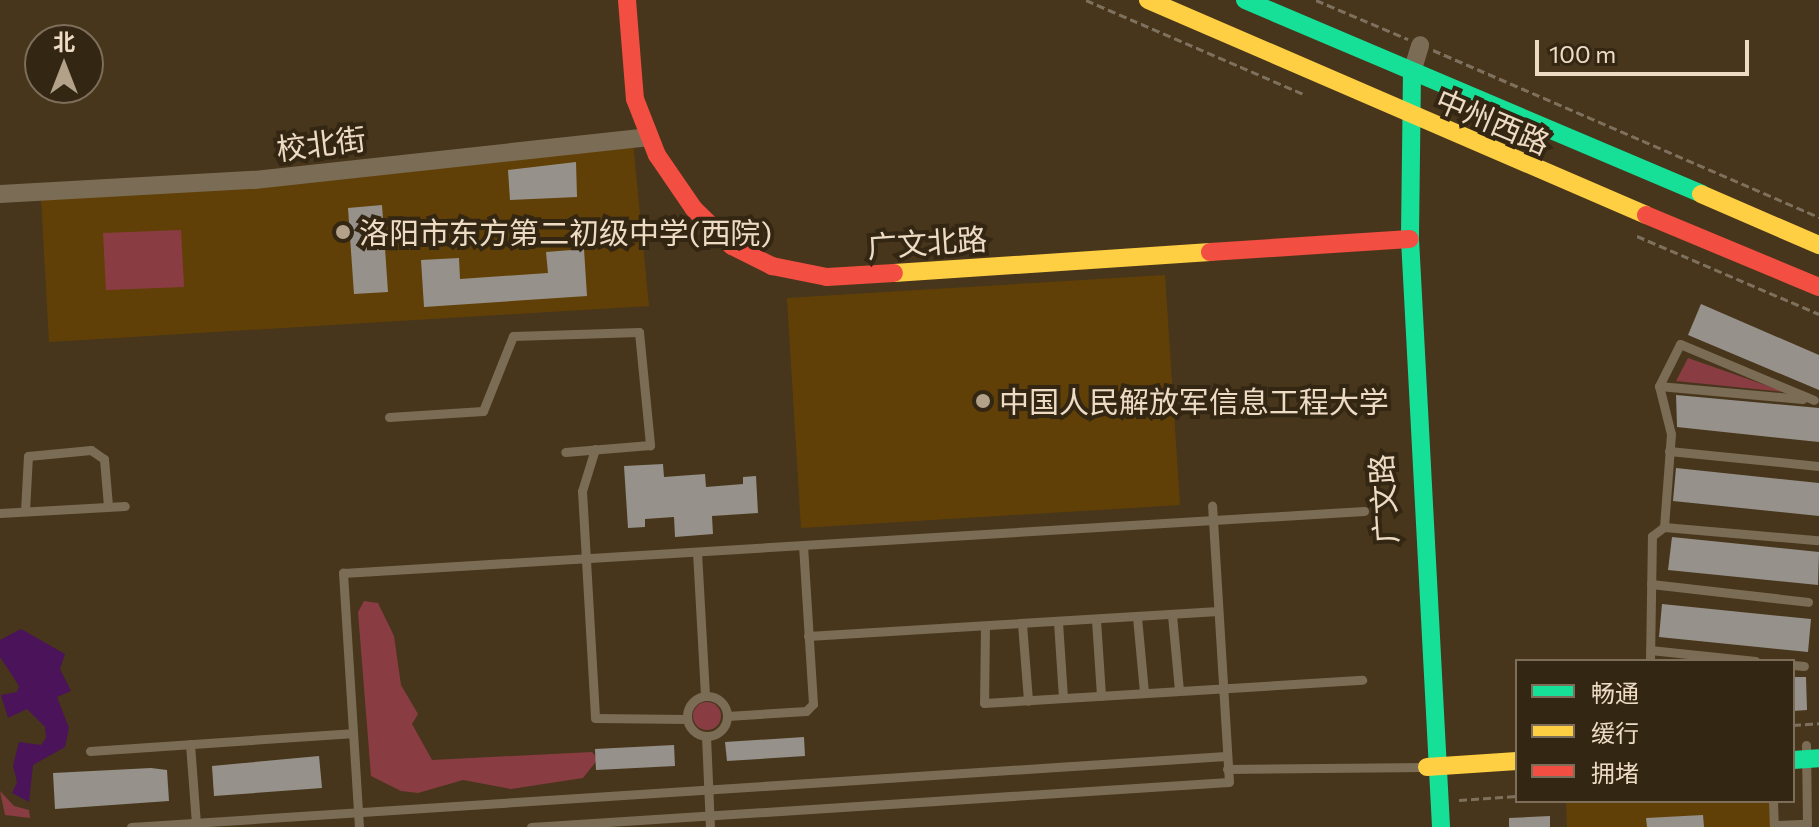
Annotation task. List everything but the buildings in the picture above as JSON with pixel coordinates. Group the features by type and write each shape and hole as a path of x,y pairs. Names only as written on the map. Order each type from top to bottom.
{"street":[{"name":"广文北路","path":"627,0 629,61 648,137 674,183 732,246 772,266 827,277 1402,239"},
{"name":"中州西路","path":"1148,0 1400,112 1819,287"},
{"name":"中州西路","path":"1245,0 1819,245"},
{"name":"广文路","path":"1420,45 1400,112 1402,239 1434,771 1441,827"},
{"name":"校北街","path":"0,194 254,180 648,137"},
{"path":"1434,771 1515,761"},
{"path":"1434,771 1515,776"}],"lane":[{"path":"389,417 483,411 513,336 635,330 644,341 650,445 565,452"},
{"path":"1659,386 1814,400 1680,344 1659,386 1669,451 1664,527"},
{"path":"595,449 583,477 595,718 687,719"},
{"path":"25,511 28,456 91,450 104,459 108,506"},
{"path":"1669,451 1818,466"},
{"path":"0,513 125,506"},
{"path":"531,827 1229,782 1212,506"},
{"path":"359,827 343,573 1213,523 1364,511"},
{"path":"1713,659 1650,656 1652,536 1664,527 1817,540"},
{"path":"727,716 810,709 803,546"},
{"path":"697,552 705,696"},
{"path":"1651,584 1808,602"},
{"path":"808,636 1218,611"},
{"path":"1172,615 1179,691"},
{"path":"1137,617 1144,693"},
{"path":"1096,620 1101,696"},
{"path":"1058,622 1063,698"},
{"path":"1022,624 1028,701"},
{"path":"985,626 984,703 1362,680"},
{"path":"1795,665 1804,666"},
{"path":"705,696 718,699 727,716 718,732 706,736 693,731 687,719 693,701 705,696"},
{"path":"90,751 351,733"},
{"path":"706,736 710,827"},
{"path":"190,744 196,823"},
{"path":"1773,803 1774,825 1807,824 1806,752"},
{"path":"131,827 1226,756"},
{"path":"1227,769 1434,771"}],"path":[{"path":"1316,0 1819,217"},
{"path":"1795,725 1819,723"},
{"path":"1439,802 1515,796"}],"shaded area":[{"name":"洛阳市东方第二初级中学(西院)","path":"633,143 649,306 49,342 41,198"},
{"path":"181,230 184,287 106,290 103,233"},
{"name":"中国人民解放军信息工程大学","path":"1165,275 1180,505 801,528 787,298"},
{"path":"1688,358 1785,392 1676,381"},
{"path":"364,601 378,603 394,636 401,685 418,714 412,724 432,760 592,752 598,759 583,778 511,789 463,780 418,793 401,791 371,776 358,612"},
{"path":"21,629 65,654 60,669 71,691 57,697 69,728 65,747 33,765 29,802 12,793 17,782 13,766 19,742 41,745 46,738 45,727 27,709 8,718 1,695 17,692 19,686 0,657 0,640"},
{"path":"707,702 717,706 721,716 717,726 707,730 697,726 693,716 697,706"},
{"path":"0,791 14,806 29,810 30,818 5,815"},
{"path":"1566,803 1771,803 1772,827 1567,827"}],"traffic: fast":[{"path":"1245,0 1701,194"},
{"path":"1412,72 1410,239 1441,827"},
{"path":"1795,760 1819,758"}],"traffic: slow":[{"path":"1148,0 1646,215"},
{"path":"1701,194 1819,245"},
{"path":"894,273 1210,252"},
{"path":"1427,767 1515,761"}],"traffic: jam":[{"path":"627,0 635,99 657,155 694,209 732,246 772,266 827,277 894,273"},
{"path":"1646,215 1819,287"},
{"path":"1210,252 1410,239"}],"place":[{"name":"洛阳市东方第二初级中学(西院)","path":"343,232"},
{"name":"中国人民解放军信息工程大学","path":"983,401"}]}
